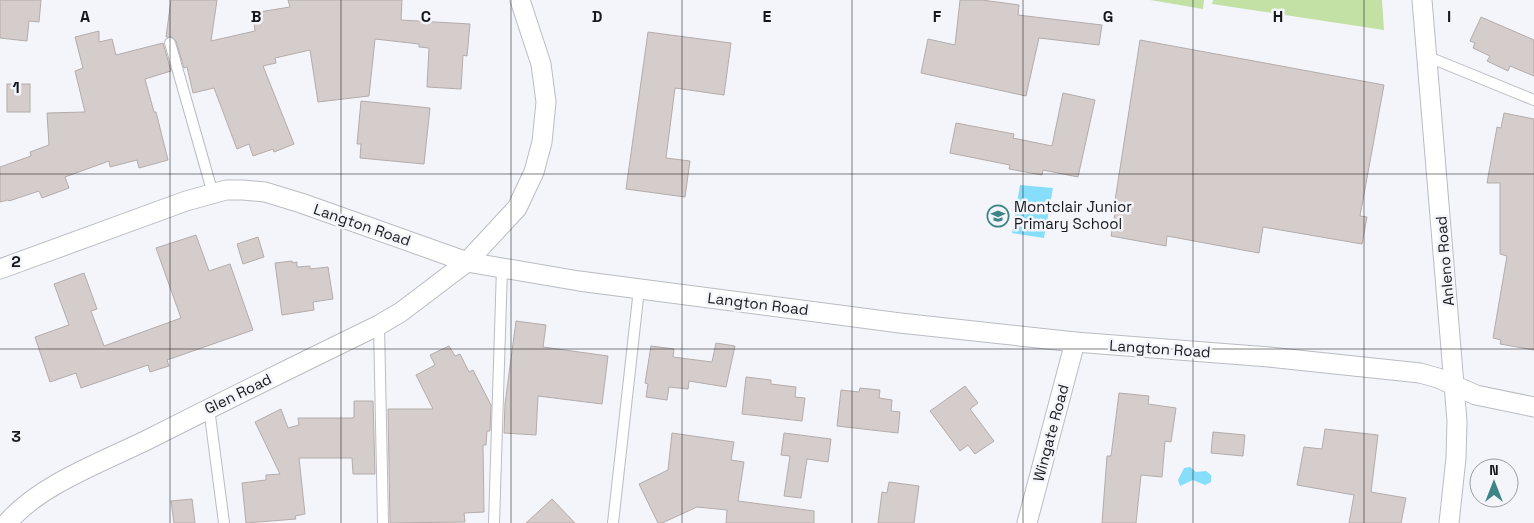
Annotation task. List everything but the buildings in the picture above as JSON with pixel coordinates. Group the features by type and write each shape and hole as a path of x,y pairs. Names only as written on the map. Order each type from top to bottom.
{"street":[{"name":"Glen Road","path":"8,523 18,510 47,489 379,326 401,312 467,262 517,208 534,172 542,142 546,102 540,64 520,0"},
{"name":"Anleno Road","path":"1422,0 1457,421 1448,523"},
{"name":"Langton Road","path":"0,269 186,201 235,190 264,192 301,203 467,262 502,268 579,281 900,323 1075,342 1269,357 1420,373 1438,378 1476,395 1534,407"},
{"name":"Wingate Road","path":"1027,523 1075,342"}],"lane":[{"path":"170,43 213,194"},
{"path":"1426,56 1534,100"},
{"path":"494,523 502,268"},
{"path":"613,523 639,289"},
{"path":"379,326 382,523"},
{"path":"209,408 224,523"}],"green space":[{"path":"1150,0 1204,0 1203,9"},
{"path":"1213,0 1382,0 1384,30 1212,4"}],"water":[{"path":"1020,185 1053,188 1044,238 1012,233"},
{"path":"1190,467 1196,472 1206,471 1211,475 1211,482 1205,485 1193,480 1180,486 1178,480 1184,468"}],"place":[{"name":"Montclair Junior Primary School","path":"998,216"}]}
